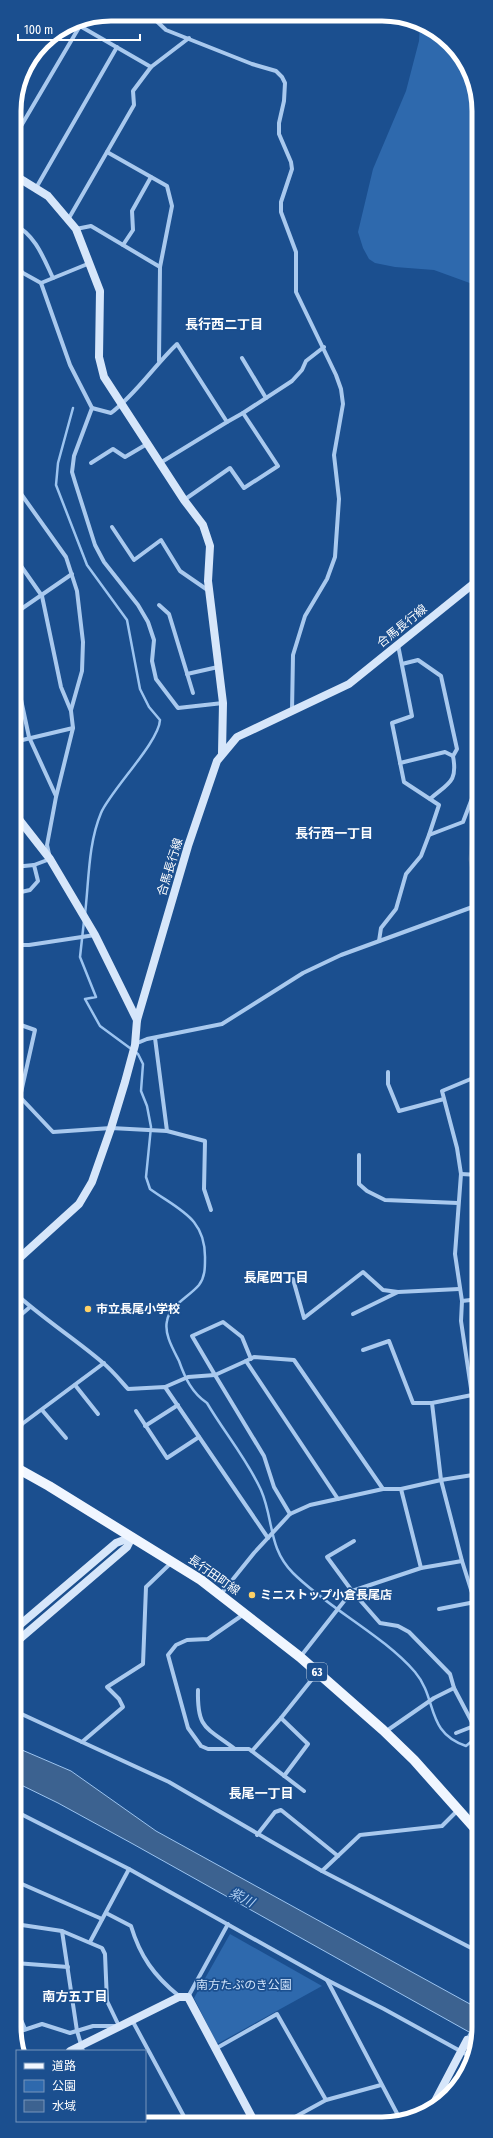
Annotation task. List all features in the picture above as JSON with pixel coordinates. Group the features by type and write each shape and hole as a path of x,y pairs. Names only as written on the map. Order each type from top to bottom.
{"main road":[{"name":"長行田町線","path":"21,1472 172,1561 245,1613 300,1657 385,1732 414,1760 472,1823"}],"street":[{"path":"156,21 166,30 252,64 276,71 285,83 284,101 279,123 279,134 292,162 292,169 281,202 281,212 296,252 296,292 324,347 341,389 343,404 334,455 339,499 335,557 327,579 305,616 293,655 292,710"},
{"path":"21,126 79,27"},
{"path":"81,27 151,67"},
{"path":"69,218 134,106 133,91 151,67 188,38"},
{"path":"36,188 117,47"},
{"path":"107,152 167,186 172,206 160,267 160,361"},
{"path":"123,245 133,230 132,211 151,177"},
{"path":"21,179 48,196 69,218 76,229 100,291 99,357 104,377 184,500 203,525 210,546 209,591 223,704 222,753"},
{"path":"76,229 92,226 160,267"},
{"path":"21,228 36,242 53,278"},
{"path":"41,283 90,263"},
{"path":"22,272 41,283 70,365 92,408 74,456 72,472 95,545 104,562 138,605 148,622 154,640 152,661 156,679 161,688 178,708 223,704"},
{"path":"92,408 111,413 122,404 177,344 227,422"},
{"path":"160,464 292,381 302,370 306,361 324,347"},
{"path":"242,358 266,398"},
{"path":"184,500 230,468 244,488 278,466 243,413"},
{"path":"91,463 113,449 125,457 148,444"},
{"path":"21,494 66,557 77,591 83,642 82,670 71,710"},
{"path":"112,527 134,560 161,540 180,571 209,591"},
{"path":"21,566 42,596 61,687 71,710 73,728 56,797 47,845 50,859"},
{"path":"21,610 72,574"},
{"name":"合馬長行線","path":"21,1255 78,1204 92,1182 111,1128 135,1044 137,1020 188,846 217,761 222,753 237,737 349,684 472,585"},
{"path":"159,605 169,614 193,693"},
{"path":"379,941 381,928 396,909 406,874 421,856 440,805 404,782 392,723 412,716 398,645"},
{"path":"402,664 418,660 441,676 457,749 453,756 456,771 454,778 430,799"},
{"path":"187,674 218,666"},
{"path":"21,700 29,738 56,797"},
{"path":"21,740 73,728"},
{"path":"400,763 445,752 453,756"},
{"path":"428,835 463,822 472,798"},
{"path":"21,822 50,859 95,935 137,1020"},
{"path":"21,867 34,866 50,859"},
{"path":"21,892 30,890 38,881 34,866"},
{"path":"135,1044 155,1038 222,1024 303,973 341,955 472,908"},
{"path":"21,945 95,935"},
{"path":"21,1025 35,1030 21,1093"},
{"path":"155,1038 167,1131"},
{"path":"388,1072 388,1084 399,1111 444,1100"},
{"path":"363,1350 389,1341 414,1403 432,1403 472,1395 461,1321 462,1301 455,1254 461,1174 457,1148 442,1091 472,1078"},
{"path":"21,1098 53,1132 111,1128 167,1131 205,1142 204,1189 211,1210"},
{"path":"359,1155 359,1184 367,1191 385,1200 458,1203"},
{"path":"461,1174 472,1175"},
{"path":"293,1279 304,1318 363,1272 383,1290 398,1292 459,1289"},
{"path":"353,1314 398,1292"},
{"path":"21,1299 104,1363 128,1389 165,1387 188,1377 215,1375 254,1357 294,1360 383,1490"},
{"path":"462,1301 472,1300"},
{"path":"21,1315 30,1307"},
{"path":"251,1358 242,1337 223,1322 192,1336 264,1456 274,1487 290,1514"},
{"path":"246,1361 338,1499"},
{"path":"21,1426 22,1424 104,1363"},
{"path":"75,1385 98,1414"},
{"path":"165,1387 268,1538"},
{"path":"432,1403 441,1480 472,1595"},
{"path":"145,1426 178,1405"},
{"path":"42,1410 66,1438"},
{"path":"136,1411 167,1458 199,1438"},
{"path":"221,1595 290,1514 310,1505 338,1499 383,1490 401,1489 472,1475"},
{"path":"401,1489 421,1568"},
{"path":"21,1624 116,1543 132,1537"},
{"path":"21,1638 127,1547 132,1537"},
{"path":"354,1541 327,1557 352,1591 380,1623 398,1626 409,1632 450,1674 454,1688 472,1722"},
{"path":"82,1742 123,1707 119,1699 107,1687 143,1664 146,1587 172,1561"},
{"path":"300,1657 352,1591 421,1568 462,1561"},
{"path":"440,1609 472,1602"},
{"path":"245,1613 208,1639 187,1640 176,1644 168,1655 188,1728 202,1746 208,1749 249,1749 304,1791"},
{"path":"252,1751 281,1718 317,1672"},
{"path":"385,1732 434,1698 454,1688"},
{"path":"198,1690 197,1704 202,1724 235,1749"},
{"path":"21,1713 169,1782 257,1835 322,1871 472,1948"},
{"path":"281,1718 308,1744 284,1776"},
{"path":"456,1733 472,1727"},
{"path":"322,1871 360,1835 442,1826 459,1808"},
{"path":"257,1835 275,1812 281,1810 338,1856"},
{"path":"21,1814 129,1869 327,1980 467,2055"},
{"path":"90,1942 129,1869"},
{"path":"21,1884 102,1919"},
{"path":"106,1913 131,1926 138,1947 148,1966 167,1987 184,1997 252,2117"},
{"path":"62,1931 77,2031 82,2048 119,2026 184,1997 228,1924"},
{"path":"21,1925 62,1931 102,1948 105,1954 107,2001 119,2026"},
{"path":"21,1963 68,1966"},
{"path":"327,1980 398,2115"},
{"path":"214,2049 278,2014 326,2100"},
{"path":"21,2020 25,2029"},
{"path":"132,2020 184,2117"},
{"path":"21,2030 42,2024 70,2032 93,2026 119,2026"},
{"path":"436,2099 472,2031"},
{"path":"295,2117 326,2100 381,2085"}],"green space":[{"path":"420,30 441,43 457,61 463,71 469,88 472,111 472,284 434,270 395,267 375,263 369,259 363,248 358,232 373,169 406,91 419,41"},
{"name":"南方たぶのき公園","path":"230,1934 322,1986 217,2044 194,1998"}],"water":[{"name":"紫川","path":"21,1750 71,1771 156,1831 472,2005 472,2034 133,1844 58,1803 21,1785"}],"waterway":[{"path":"73,408 58,463 56,485 87,565 127,620 140,689 149,707 160,720 158,729 152,741 106,803 101,813 91,850 85,914"},
{"path":"84,921 80,957 96,997 85,999 100,1026 138,1054 143,1064 141,1091 147,1106 151,1127 146,1177 150,1189 189,1216 196,1224 204,1245 204,1276 199,1285 172,1311 166,1326 170,1341 184,1373 193,1390 207,1403 221,1424 242,1456 261,1490 268,1512 275,1544 285,1563 307,1586 388,1646 415,1672 422,1682 438,1724 444,1732 453,1740 466,1746 472,1741"}],"place":[{"name":"市立長尾小学校","path":"88,1309"},
{"name":"ミニストップ小倉長尾店","path":"252,1595"}],"district":[{"name":"長行西二丁目","path":"224,324"},
{"name":"長行西一丁目","path":"334,833"},
{"name":"長尾四丁目","path":"276,1277"},
{"name":"長尾一丁目","path":"261,1793"},
{"name":"南方五丁目","path":"75,1996"}]}
